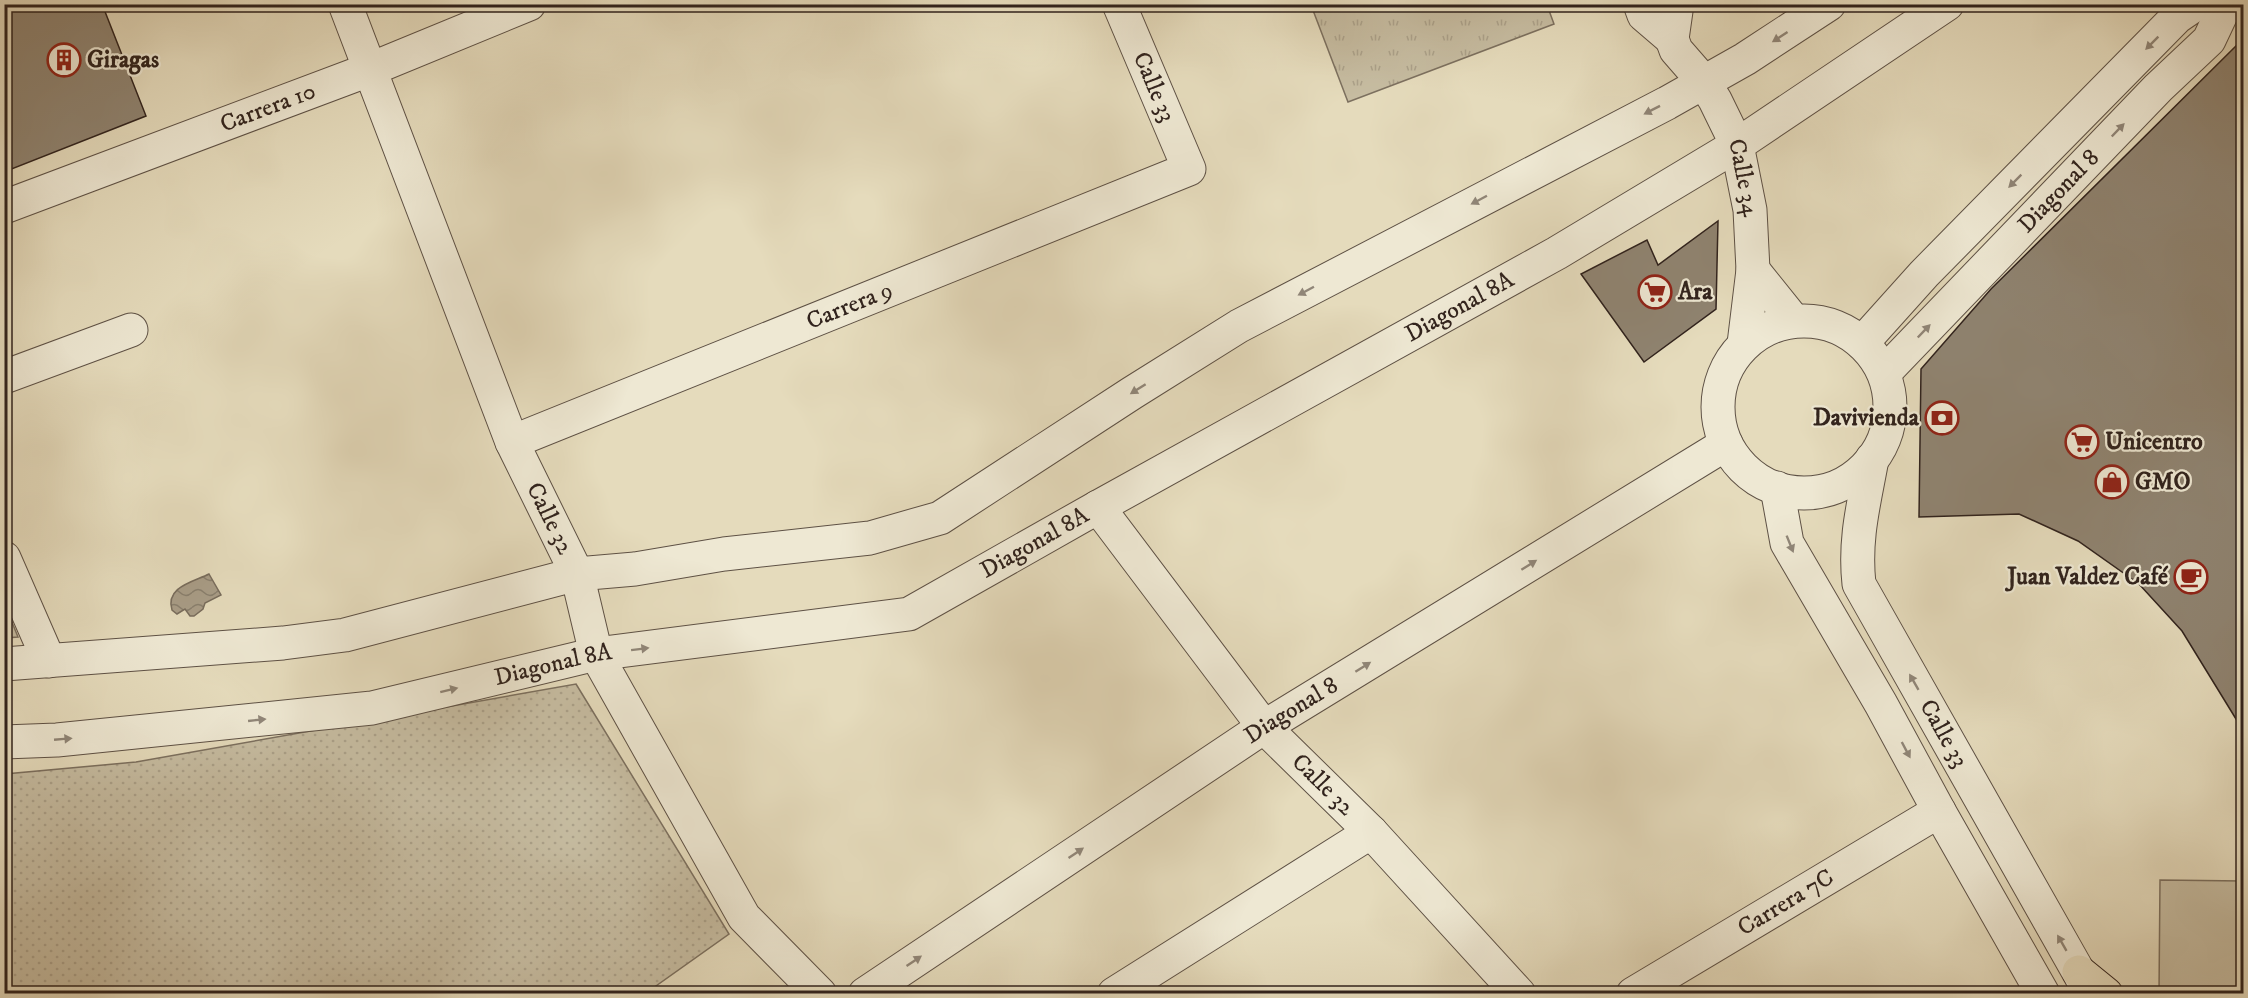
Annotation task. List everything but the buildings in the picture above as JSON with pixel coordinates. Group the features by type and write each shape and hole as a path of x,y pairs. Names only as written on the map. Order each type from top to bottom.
{"main road":[{"path":"2085,983 2106,993"}],"street":[{"name":"Calle 32","path":"345,4 512,442 577,574 596,654 744,917 820,993"},
{"name":"Carrera 10","path":"4,207 371,69 529,4"},
{"name":"Calle 33","path":"1119,4 1189,169"},
{"name":"Calle 34","path":"1640,4 1644,15 1672,39 1676,50 1703,81 1737,145 1750,210 1754,270 1744,344"},
{"path":"1672,39 1677,4"},
{"path":"4,664 283,643 345,635 577,574 635,569 724,554 870,538 940,518 1239,326 1666,103 1745,59 1829,4"},
{"name":"Diagonal 8A","path":"4,742 57,740 372,708 596,654 909,614 1557,253 1737,145 1947,4"},
{"name":"Diagonal 8","path":"1862,343 1932,265 2177,17 2196,4"},
{"name":"Diagonal 8","path":"1884,374 2158,88 2209,40 2226,4"},
{"name":"Carrera 9","path":"512,442 1189,169"},
{"path":"1754,270 1794,321"},
{"path":"1794,321 1819,322 1842,329 1862,343 1875,357 1884,374 1891,398 1889,423 1881,447 1866,467 1846,482 1822,491 1797,492 1777,488 1750,474 1726,444 1719,418 1719,391 1728,366 1744,344 1759,333 1794,321"},
{"path":"4,377 132,330"},
{"name":"Diagonal 8","path":"865,993 1264,727 1726,444"},
{"name":"Calle 33","path":"1872,459 1858,531 1856,557 1859,584 2085,983"},
{"name":"Calle 33","path":"1777,488 1787,543 1881,704 2043,993"},
{"name":"Calle 32","path":"1098,507 1264,727 1371,832 1519,993"},
{"path":"4,558 49,662"},
{"name":"Carrera 7C","path":"1633,993 1939,811"},
{"path":"1114,993 1371,832"}],"green space":[{"path":"1311,5 1547,5 1554,24 1348,102"},
{"path":"5,605 18,637 5,638"},
{"path":"576,684 729,934 646,993 5,994 5,774 136,762"},
{"path":"2160,880 2243,881 2243,993 2159,993"}],"water":[{"path":"209,574 221,595 205,603 203,609 194,616 190,616 185,609 177,614 172,610 171,602 176,591"}],"place":[{"name":"Giragas","path":"64,60"},
{"name":"Ara","path":"1655,292"},
{"name":"Davivienda","path":"1942,418"},
{"name":"Unicentro","path":"2082,442"},
{"name":"GMO","path":"2112,482"},
{"name":"Juan Valdez Café","path":"2191,577"}]}
